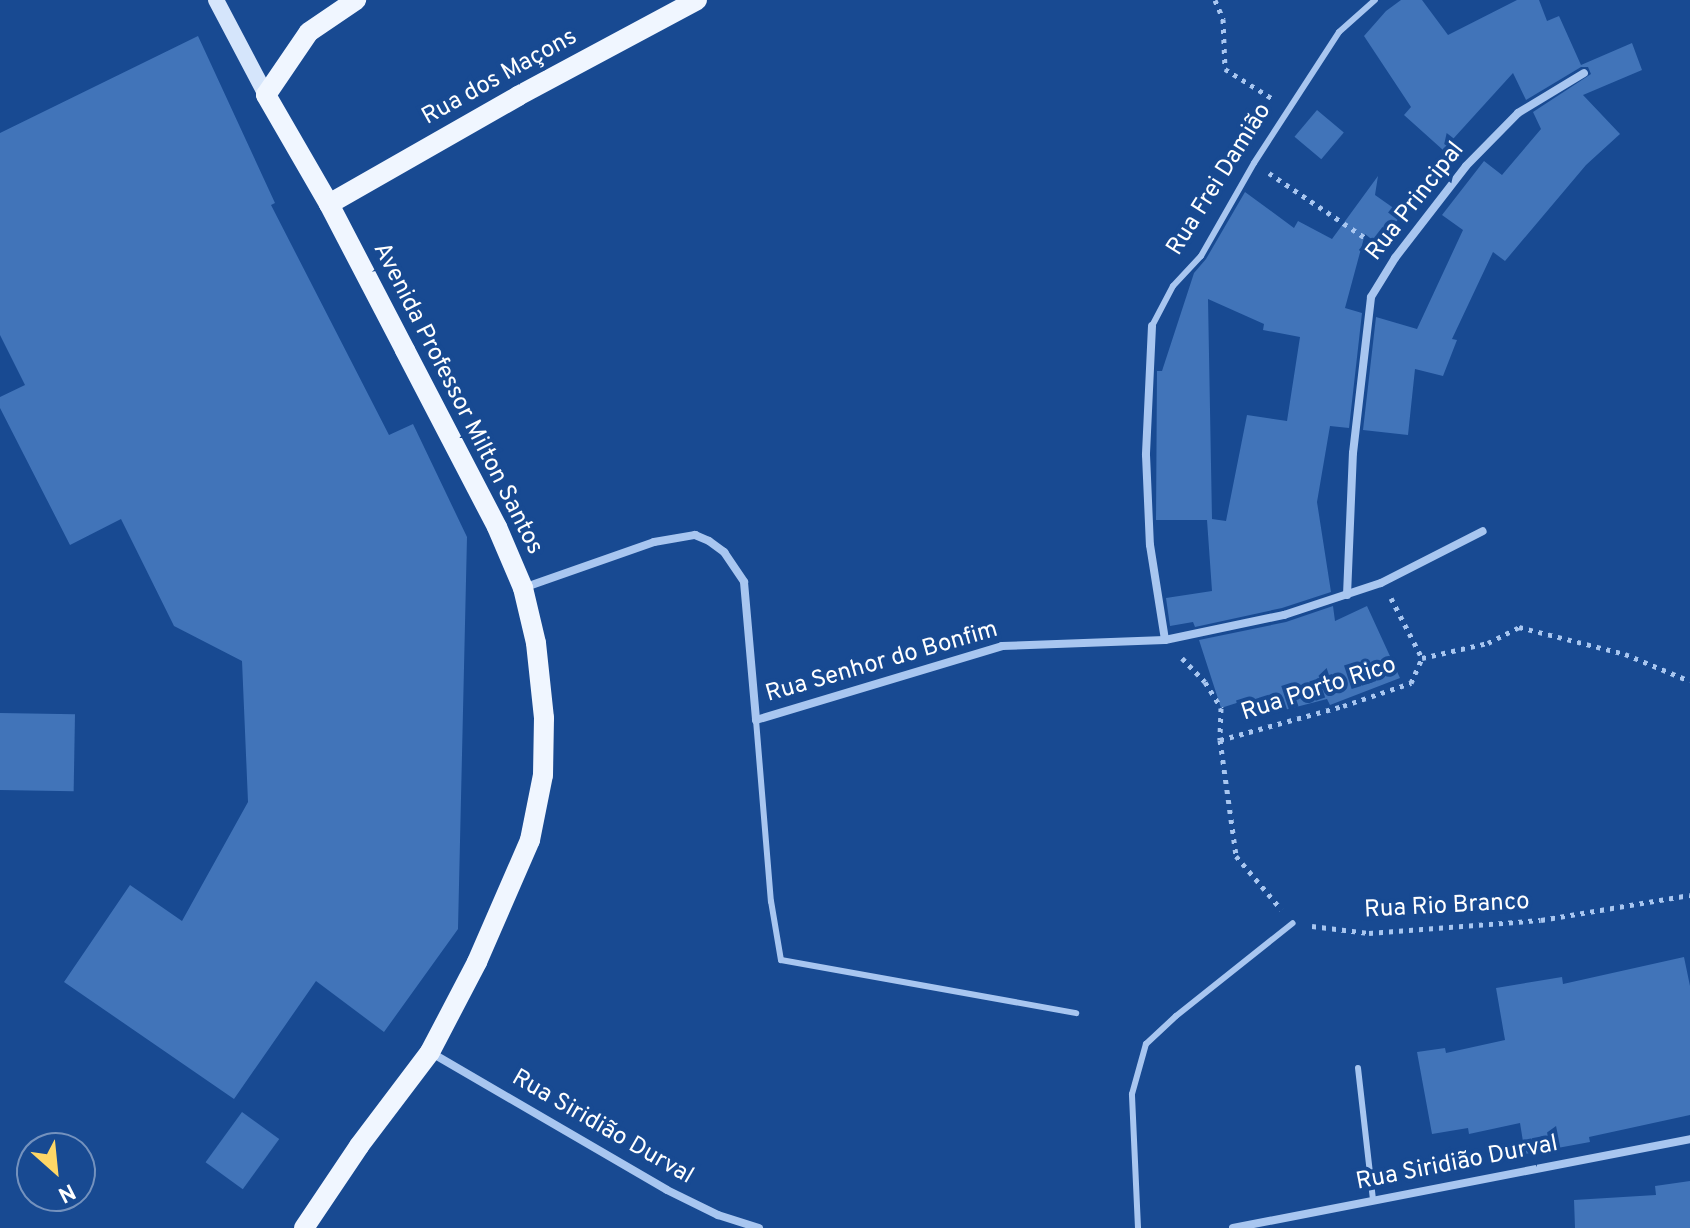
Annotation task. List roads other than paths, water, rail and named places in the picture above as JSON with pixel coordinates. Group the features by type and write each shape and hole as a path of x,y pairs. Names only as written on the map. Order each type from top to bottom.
{"main road":[{"path":"216,0 266,95 309,32 356,0"},
{"name":"Rua dos Maçons","path":"329,204 518,96 697,0"},
{"name":"Avenida Professor Milton Santos","path":"266,95 329,204 497,527 523,588 536,643 544,718 543,775 530,840 477,962 430,1052 359,1146 304,1228"}],"street":[{"name":"Rua Principal","path":"1347,595 1353,453 1371,297 1395,258 1466,166 1518,113 1584,73"},
{"name":"Rua Frei Damião","path":"1152,326 1146,455 1150,545 1165,640"},
{"name":"Rua Senhor do Bonfim","path":"523,588 654,542 695,535 709,541 724,552 744,582 756,720 1002,646 1165,640 1284,615 1381,583 1483,531"},
{"name":"Rua Siridião Durval","path":"430,1052 667,1190 718,1215 759,1228"},
{"name":"Rua Siridião Durval","path":"1233,1228 1690,1139"}],"lane":[{"name":"Rua Frei Damião","path":"1152,326 1173,286 1201,256 1254,163 1339,32 1375,0"},
{"path":"756,720 773,924 781,960 1076,1013"},
{"path":"1138,1228 1132,1094 1146,1044 1176,1016 1293,923"},
{"path":"1358,1068 1373,1200"}]}
